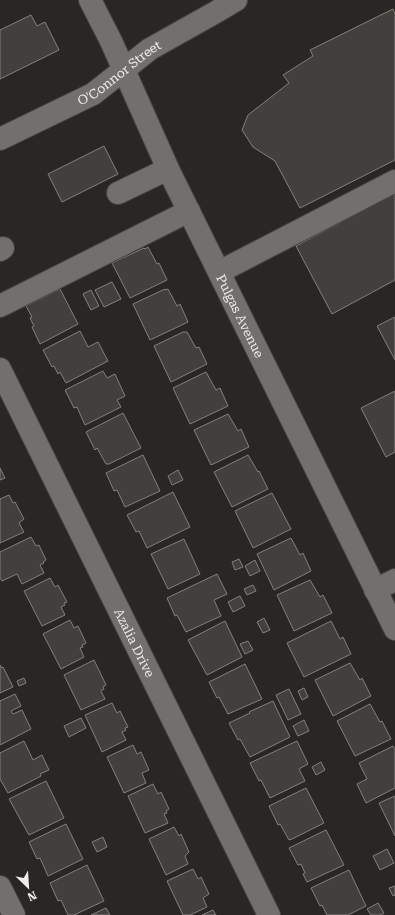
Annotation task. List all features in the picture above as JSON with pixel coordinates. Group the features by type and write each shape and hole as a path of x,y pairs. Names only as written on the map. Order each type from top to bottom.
{"street":[{"name":"Pulgas Avenue","path":"90,0 168,169 395,629"},
{"name":"O'Connor Street","path":"0,139 89,96 150,48 236,0"},
{"path":"118,193 168,169"},
{"path":"219,272 395,181"},
{"path":"0,306 189,211"},
{"name":"Azalia Drive","path":"0,369 269,915"},
{"path":"375,590 395,580"},
{"path":"0,887 14,915"}],"building":[{"path":"393,9 395,14 395,160 300,208 275,161 253,147 242,130 248,115 289,83 283,75 313,56 310,50"},
{"path":"31,15 37,26 45,22 59,50 0,79 0,30"},
{"path":"104,146 118,174 62,202 48,174"},
{"path":"395,193 395,280 332,314 296,246"},
{"path":"148,247 157,264 159,263 167,280 130,298 112,263"},
{"path":"112,282 121,299 104,307 95,290"},
{"path":"60,289 78,324 40,344 32,327 34,326 30,318 32,317 26,306"},
{"path":"168,289 177,306 180,304 188,322 150,340 133,304"},
{"path":"91,290 99,306 91,310 83,294"},
{"path":"395,317 395,360 377,326"},
{"path":"80,331 88,347 98,342 108,361 66,383 60,372 58,374 54,366 52,367 43,350"},
{"path":"183,332 187,332 196,348 199,347 207,364 171,382 154,346"},
{"path":"103,371 107,378 115,374 125,396 117,400 121,407 85,425 77,407 74,408 65,390"},
{"path":"206,372 216,390 220,388 228,406 190,424 173,388"},
{"path":"395,391 395,452 386,457 361,408"},
{"path":"123,413 141,448 109,464 106,464 97,448 95,450 86,432"},
{"path":"228,414 238,431 241,429 249,447 211,465 194,430"},
{"path":"143,455 160,491 125,507 117,490 114,491 106,473"},
{"path":"248,455 258,472 259,471 268,489 232,507 214,472"},
{"path":"0,468 5,478 0,480"},
{"path":"178,470 183,480 172,485 168,476"},
{"path":"173,492 190,527 147,548 139,531 136,532 127,515"},
{"path":"272,493 291,529 253,548 235,511"},
{"path":"9,495 13,503 15,502 24,519 19,523 24,532 0,543 0,499"},
{"path":"31,537 36,546 39,545 46,560 40,565 44,573 22,584 17,574 2,581 0,578 0,552"},
{"path":"291,538 300,555 303,553 311,571 274,590 257,554"},
{"path":"184,539 200,574 168,589 151,554"},
{"path":"239,559 243,567 235,570 232,562"},
{"path":"255,560 260,571 250,576 245,566"},
{"path":"217,574 227,594 214,600 221,616 186,632 177,615 175,616 167,598"},
{"path":"50,578 55,587 58,585 67,602 61,607 65,615 42,626 24,591"},
{"path":"310,580 320,597 323,595 332,613 294,631 277,595"},
{"path":"253,585 256,591 247,595 244,589"},
{"path":"240,596 245,606 233,612 228,602"},
{"path":"264,618 270,630 263,633 257,622"},
{"path":"70,620 74,628 78,626 86,643 80,648 84,657 61,669 43,634"},
{"path":"225,621 242,657 207,675 188,640"},
{"path":"331,621 340,639 343,637 351,654 304,677 287,643"},
{"path":"248,641 253,650 245,654 240,644"},
{"path":"94,660 106,685 101,691 105,699 81,710 64,675"},
{"path":"350,663 360,680 362,678 371,696 333,716 315,680"},
{"path":"245,664 262,699 228,714 219,697 217,698 209,682"},
{"path":"0,665 2,668 3,667 13,687 0,693"},
{"path":"24,678 26,683 19,686 17,681"},
{"path":"304,688 308,697 302,700 298,691"},
{"path":"289,689 301,714 288,720 276,695"},
{"path":"15,694 21,706 11,711 13,714 22,710 31,729 0,745 0,701"},
{"path":"273,701 290,737 250,757 240,739 238,740 229,723"},
{"path":"112,703 117,713 120,711 128,727 122,732 126,740 102,752 85,715"},
{"path":"370,704 380,722 382,721 391,739 355,756 337,721"},
{"path":"81,718 86,728 69,737 64,726"},
{"path":"304,720 309,731 298,736 293,726"},
{"path":"24,741 33,760 42,755 49,770 40,774 41,776 8,793 0,779 0,753"},
{"path":"297,741 308,764 299,769 305,781 270,798 250,763"},
{"path":"133,745 137,754 141,752 149,770 142,773 146,783 124,793 107,757"},
{"path":"393,746 395,749 395,788 366,803 357,784 367,779 359,763"},
{"path":"321,762 325,770 316,775 312,767"},
{"path":"46,781 64,818 29,835 9,799"},
{"path":"153,784 158,794 161,792 169,809 166,811 167,813 164,814 168,823 145,833 128,796"},
{"path":"306,788 324,823 289,840 280,824 278,825 269,806"},
{"path":"395,796 395,836 379,803"},
{"path":"66,824 83,859 48,876 40,858 37,859 29,842"},
{"path":"174,827 179,836 181,834 189,852 185,856 188,864 166,875 149,839"},
{"path":"326,830 344,865 307,882 303,874 305,873 301,864 298,865 289,848"},
{"path":"103,837 107,847 97,852 92,842"},
{"path":"387,849 394,863 380,870 373,856"},
{"path":"87,865 104,901 74,915 68,915 61,900 58,901 50,883"},
{"path":"193,869 198,879 201,877 209,894 203,898 207,907 190,915 183,915 167,881"},
{"path":"349,870 366,906 348,915 327,915 322,905 320,906 311,888"},
{"path":"395,886 395,895 393,896 389,888"},
{"path":"378,903 384,913 381,915 371,915 367,909"},
{"path":"106,908 110,915 91,915"},
{"path":"213,910 216,915 202,915"}]}
